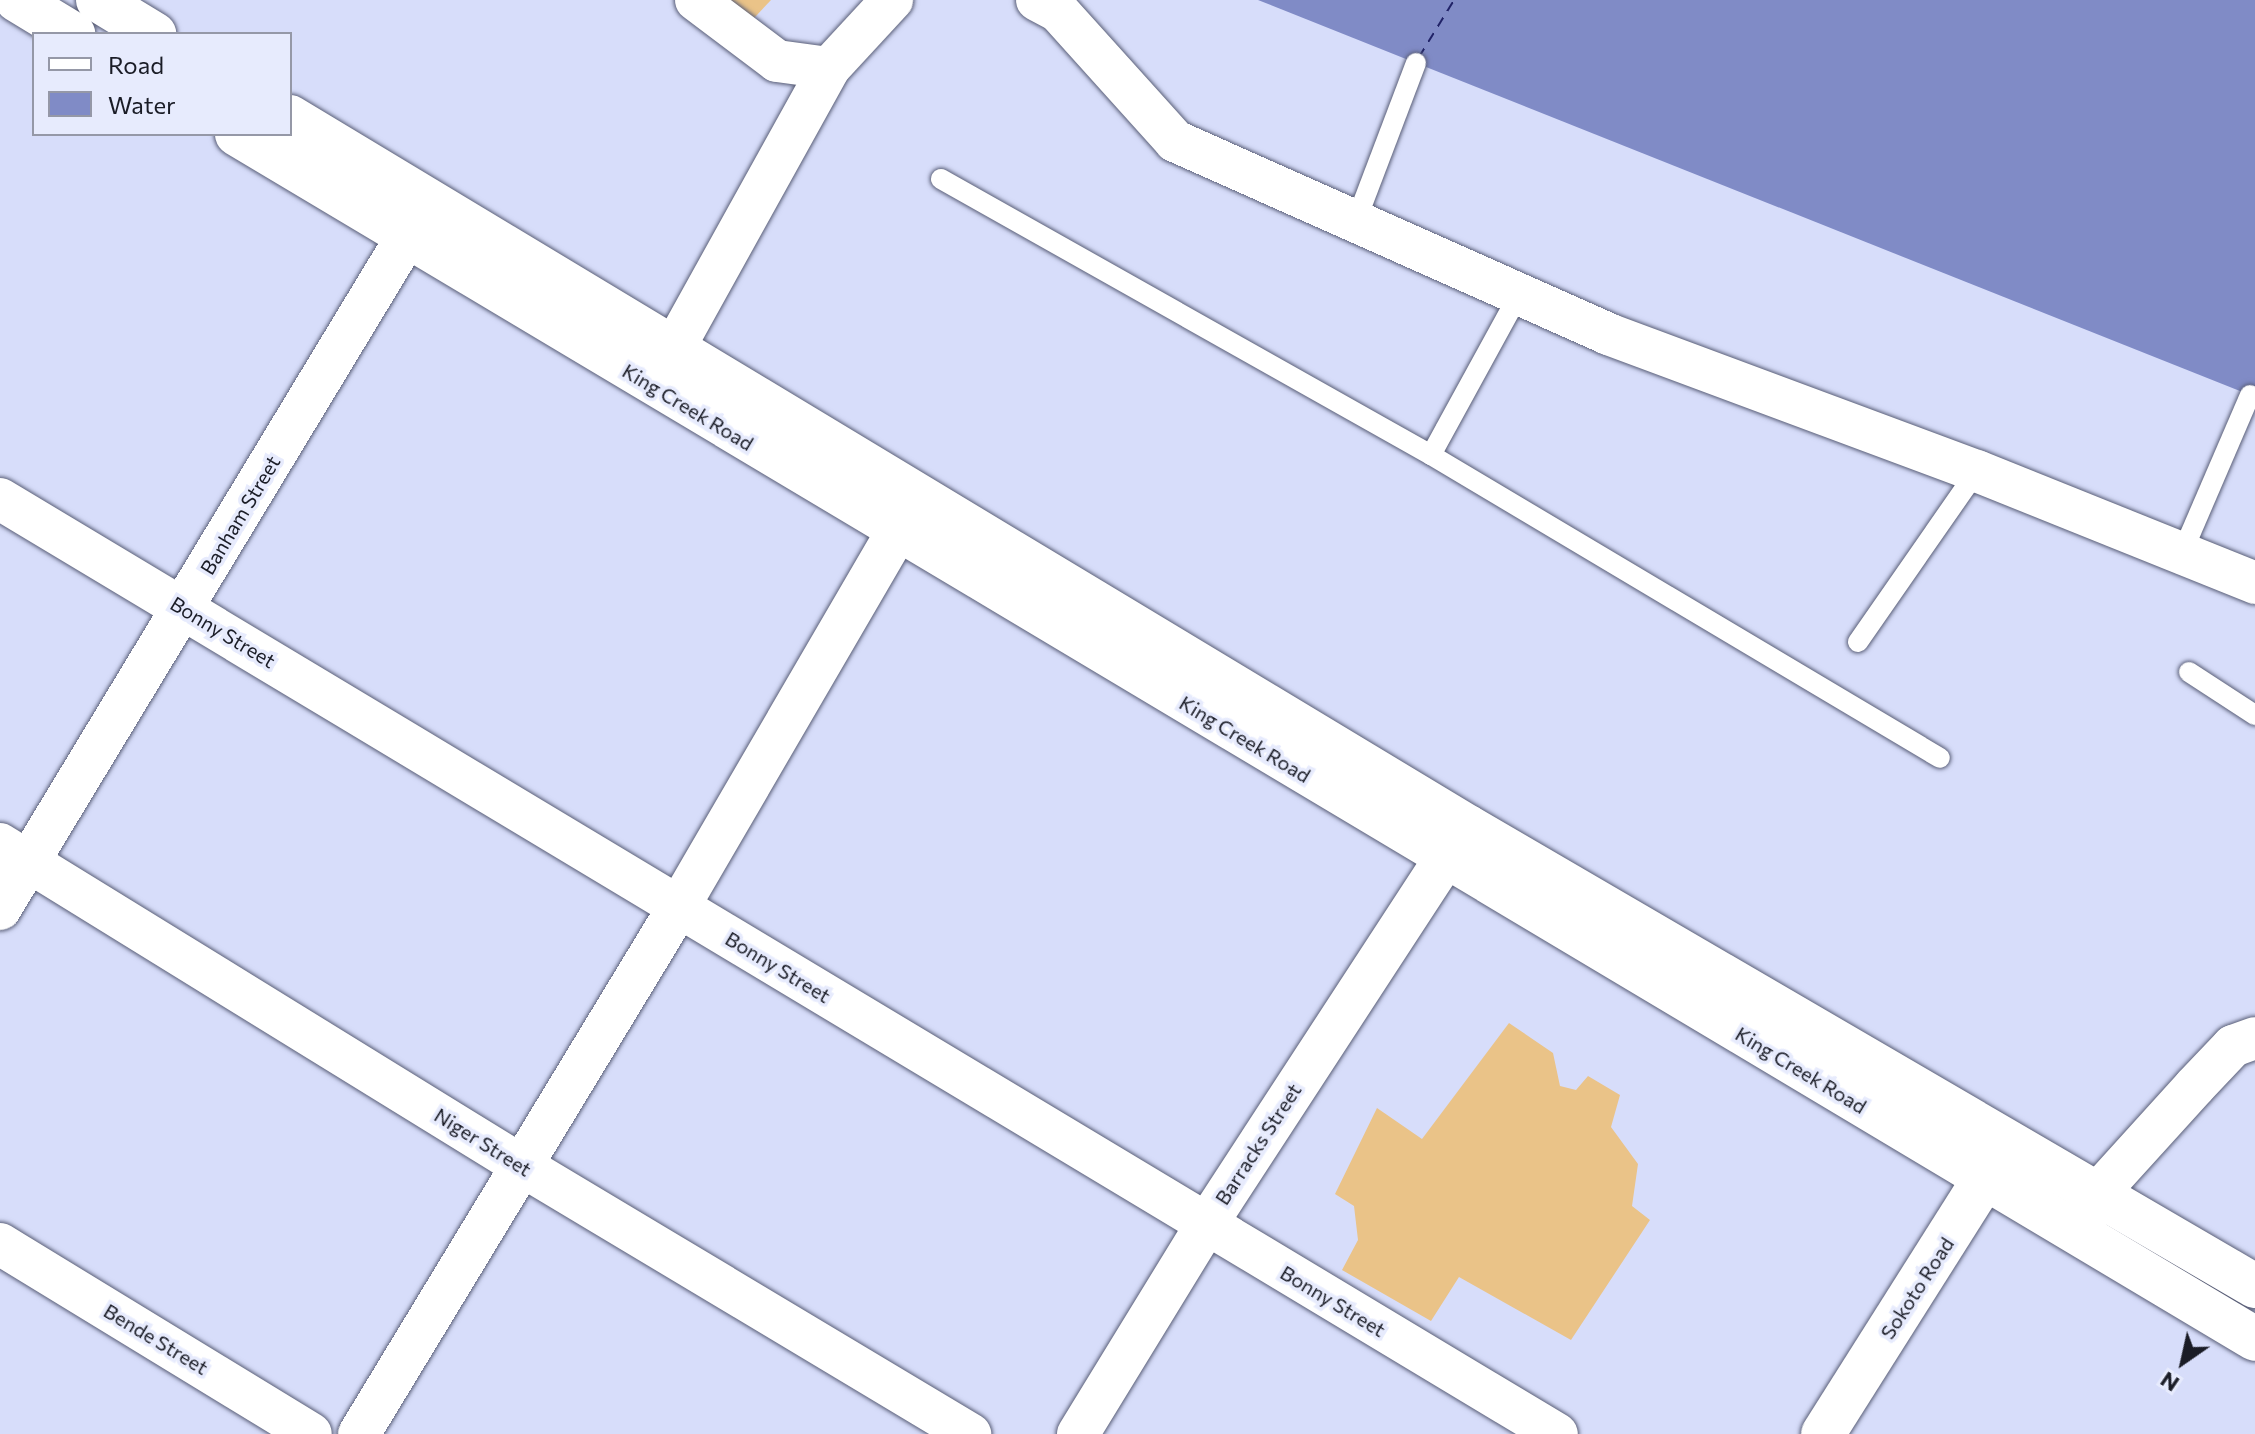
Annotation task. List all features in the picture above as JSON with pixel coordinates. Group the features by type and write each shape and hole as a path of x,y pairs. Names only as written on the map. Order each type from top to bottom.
{"street":[{"path":"17,0 70,32"},
{"path":"98,0 151,32"},
{"path":"696,0 777,61 829,68"},
{"path":"673,350 829,68 892,0"},
{"path":"1037,0 1058,11 1175,141 1608,334 1977,471 2255,583"},
{"name":"King Creek Road","path":"292,119 417,219 897,532 2255,1339"},
{"name":"King Creek Road","path":"241,136 417,219 673,350 1468,827 2255,1286"},
{"name":"Banham Street","path":"0,909 14,852 184,608 417,219"},
{"name":"Bonny Street","path":"0,499 1557,1434"},
{"path":"359,1434 519,1164 678,908 897,532"},
{"name":"Niger Street","path":"14,852 519,1164 970,1434"},
{"name":"Barracks Street","path":"1078,1434 1206,1225 1445,859"},
{"path":"2079,1233 2098,1193 2233,1046 2255,1038"},
{"name":"Sokoto Road","path":"1823,1434 1986,1180 2008,1140"},
{"name":"Bende Street","path":"0,1244 311,1434"}],"lane":[{"path":"1356,221 1416,63"},
{"path":"941,179 1431,455 1940,758"},
{"path":"1431,455 1519,294"},
{"path":"2182,553 2250,395"},
{"path":"1858,642 1977,471"},
{"path":"2189,672 2255,715"}],"water":[{"path":"1258,0 2255,0 2255,397 1416,63"}],"building":[{"path":"706,0 771,0 741,32"},
{"path":"1509,1023 1553,1053 1560,1086 1576,1090 1588,1076 1620,1095 1611,1127 1638,1164 1632,1206 1650,1220 1571,1340 1459,1277 1431,1321 1342,1270 1358,1240 1354,1206 1335,1194 1377,1108 1422,1139"}],"ferry route":[{"path":"1419,57 1454,0"}]}
